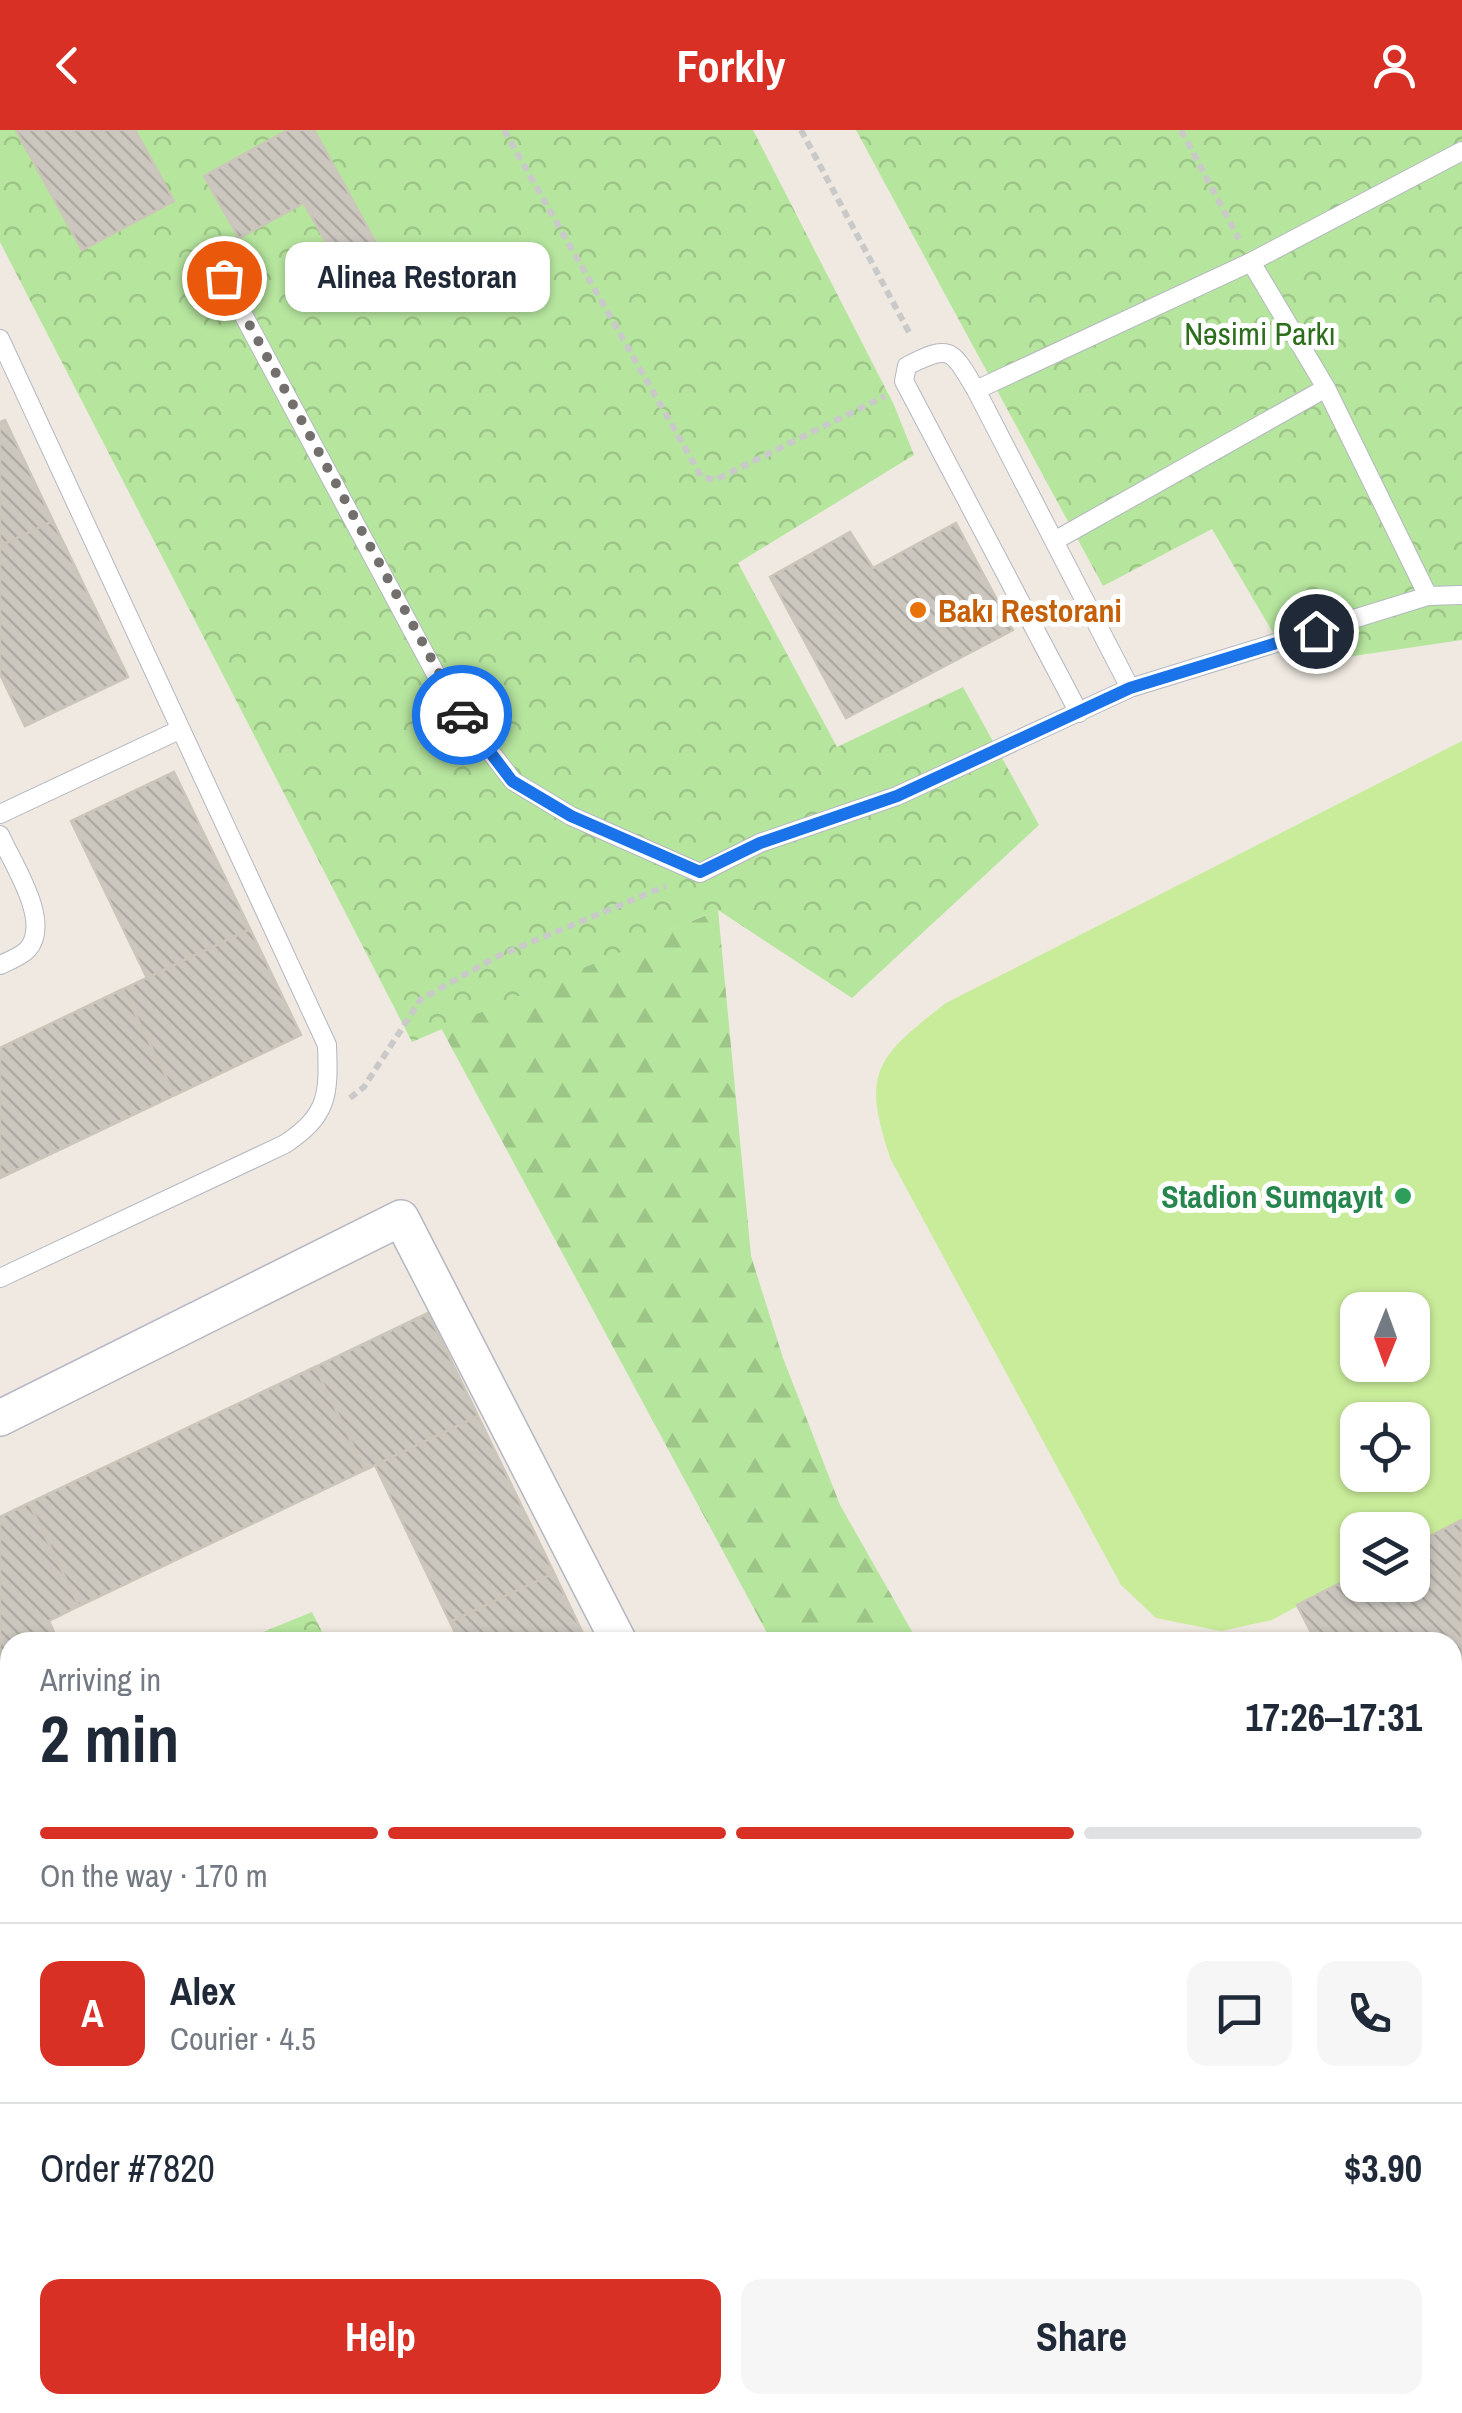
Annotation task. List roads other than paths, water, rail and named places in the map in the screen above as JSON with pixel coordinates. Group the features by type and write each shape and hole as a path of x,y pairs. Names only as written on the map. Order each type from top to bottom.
{"street":[{"path":"0,1418 402,1218 614,1632"}],"lane":[{"path":"976,390 1251,262 1462,151"},
{"path":"1251,262 1326,388 1428,596"},
{"path":"224,278 448,697 512,781 571,816 700,872 760,843 897,796 1130,688 1428,596 1462,596"},
{"path":"0,339 327,1046 329,1083 314,1124 285,1144 0,1278"},
{"path":"1079,713 903,374 907,366 936,351 950,352 976,390 1130,688"},
{"path":"1056,540 1326,388"},
{"path":"0,814 178,730"},
{"path":"0,836 34,910 35,936 27,951 0,965"}],"place":[{"name":"Alinea Restoran","path":"224,278"},
{"name":"Bakı Restorani","path":"918,610"},
{"name":"Stadion Sumqayıt","path":"1403,1196"}],"park label":[{"name":"Nəsimi Parkı","path":"1260,333"}]}
